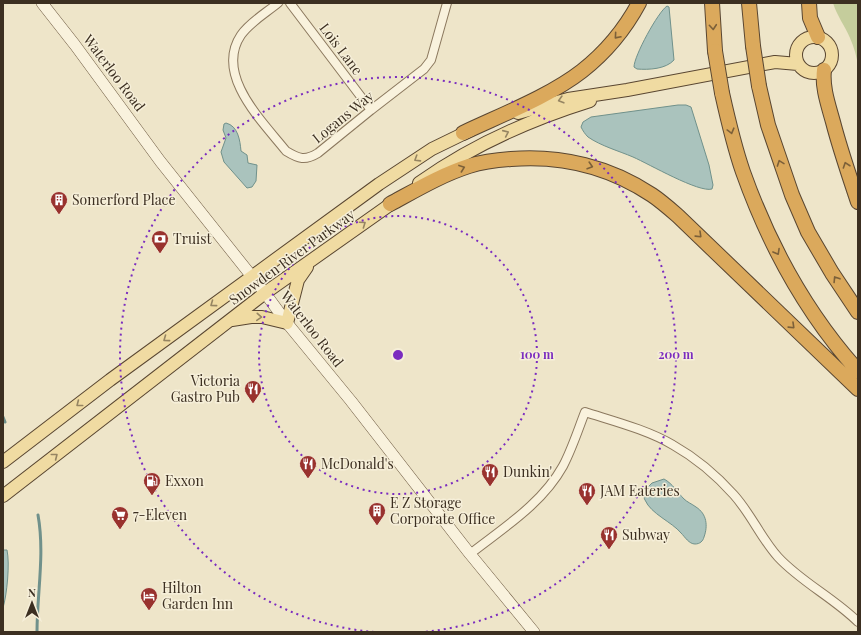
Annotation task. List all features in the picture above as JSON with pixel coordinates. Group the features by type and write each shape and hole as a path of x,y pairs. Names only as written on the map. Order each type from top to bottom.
{"highway":[{"path":"463,133 530,101 582,71 604,51 623,29 639,3"},
{"path":"712,3 715,52 722,93 731,132 756,207 773,246 796,286 820,323 858,371"},
{"path":"749,3 759,86 768,125 792,195 808,232 832,273 858,312"},
{"path":"809,3 812,23 818,37"},
{"path":"824,70 824,88 831,118 858,202"},
{"path":"390,204 442,176 470,166 499,160 527,158 555,159 581,163 608,172 653,195 678,216 858,389"}],"main road":[{"name":"Waterloo Road","path":"42,3 75,45 160,161 470,554 534,632"},
{"name":"Snowden River Parkway","path":"775,62 797,49 801,42 806,38 818,37"},
{"path":"818,37 828,43 832,54 828,66 824,70"},
{"path":"797,49 796,58 798,64"},
{"name":"Snowden River Parkway","path":"3,462 110,380 386,179 432,149 463,133 522,111 568,98 627,90 775,62 798,64 812,73 824,70"},
{"name":"Snowden River Parkway","path":"3,496 265,293 439,168 482,144 525,125 557,112 627,90"},
{"path":"231,320 262,317 287,323 298,280 313,259"}],"street":[{"name":"Logans Way","path":"278,3 249,26 240,36 235,51 234,65 236,81 244,97 286,151 295,157 302,158 310,158 318,153 424,69 431,60 447,3"},
{"name":"Lois Lane","path":"290,3 371,110"},
{"path":"470,554 538,499 562,467 569,454 585,412 653,435 673,444 692,457 734,495 778,558 849,613 858,622"}],"green space":[{"path":"833,3 858,3 858,67 851,41"}],"water":[{"path":"667,6 669,7 674,60 662,67 637,69 634,67 635,61 642,44 658,17"},
{"path":"686,105 691,107 709,165 713,185 712,189 696,187 633,157 599,143 588,137 581,127 583,122 591,117"},
{"path":"226,123 236,130 241,151 247,155 248,163 257,165 256,181 252,187 247,188 224,162 221,152 226,138 223,130 224,124"},
{"path":"664,479 685,500 700,510 706,520 704,538 700,543 693,544 689,542 677,529 652,510 644,499 646,489 652,483"},
{"path":"3,550 7,550 8,571 3,608"}],"waterway":[{"path":"3,417 5,422"},
{"path":"37,632 41,559 38,515"}],"place":[{"name":"Somerford Place","path":"59,215"},
{"name":"Truist","path":"160,254"},
{"name":"Victoria Gastro Pub","path":"253,404"},
{"name":"McDonald's","path":"308,479"},
{"name":"Dunkin'","path":"490,487"},
{"name":"Exxon","path":"152,496"},
{"name":"JAM Eateries","path":"587,506"},
{"name":"E Z Storage Corporate Office","path":"377,526"},
{"name":"7-Eleven","path":"120,530"},
{"name":"Subway","path":"609,550"},
{"name":"Hilton Garden Inn","path":"149,611"}]}
